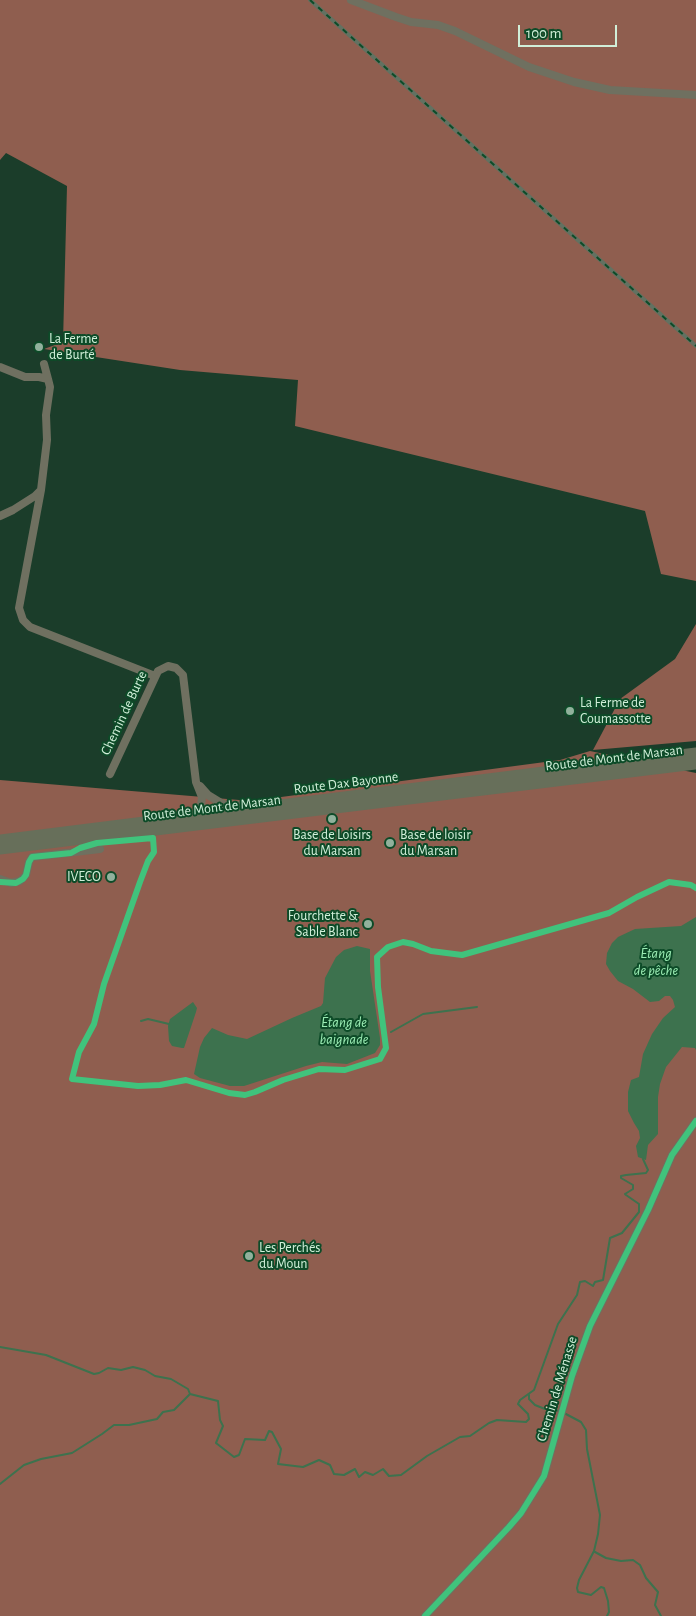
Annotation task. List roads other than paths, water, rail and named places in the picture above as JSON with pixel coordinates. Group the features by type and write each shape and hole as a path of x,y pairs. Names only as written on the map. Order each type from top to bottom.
{"main road":[{"name":"Route Dax Bayonne","path":"2,848 197,816 696,753"},
{"name":"Route de Mont de Marsan","path":"2,848 696,764"}],"street":[{"path":"351,0 411,22 438,25 455,31 529,67 574,82 610,90 696,95"},
{"path":"44,364 50,387 46,416 47,440 41,490 18,608 30,627 155,676"},
{"path":"0,367 26,377 48,379"},
{"path":"0,516 36,496 41,490"},
{"name":"Chemin de Burte","path":"110,774 155,676 160,669 172,666 180,670 183,675 196,782 202,800 197,816"},
{"name":"Chemin de Burte","path":"195,772 204,791 216,801 226,805 323,800"},
{"path":"0,879 11,883 20,881 26,875 32,857 100,849"},
{"name":"Chemin de Ménasse","path":"425,1616 490,1549 521,1513 544,1476 572,1376 590,1326 648,1210 672,1155 696,1121"}],"water":[{"name":"Étang de pêche","path":"696,917 696,1050 695,1048 682,1047 666,1067 658,1097 658,1134 648,1145 646,1160 638,1157 636,1146 640,1138 639,1131 628,1111 628,1092 631,1080 639,1077 643,1054 652,1034 663,1018 675,1007 670,996 665,996 659,1001 650,1002 633,989 618,981 606,964 607,953 612,943 618,937 635,929 681,926"},
{"name":"Étang de baignade","path":"357,946 370,949 370,971 380,1038 380,1045 375,1053 347,1064 322,1062 306,1066 244,1086 230,1086 200,1078 194,1074 200,1047 212,1028 228,1035 247,1039 321,1006 323,1003 325,978 336,957 344,950"},
{"path":"193,1002 197,1008 184,1048 172,1046 169,1041 168,1026 170,1019"}],"waterway":[{"path":"391,1032 423,1014 477,1007"},
{"path":"141,1021 148,1019 169,1024"},
{"path":"0,1347 46,1355 94,1374 108,1368 121,1370 133,1367 145,1370 155,1376 171,1379 188,1389 190,1394 218,1401 220,1420 223,1426 216,1443 234,1457 239,1455 245,1439 265,1440 269,1431 272,1432 281,1449 278,1464 303,1467 319,1460 330,1465 334,1474 344,1475 355,1469 359,1477 365,1472 373,1475 383,1469 389,1476 401,1475 427,1456 460,1437 470,1436 489,1423 497,1420 526,1422 529,1419 528,1414 518,1404 520,1400 534,1390 558,1324 577,1295 580,1282 585,1281 593,1286 595,1282 603,1280 610,1238 622,1233 639,1212 639,1204 625,1194 633,1189 633,1185 621,1178 621,1176 646,1173 648,1170 643,1159"},
{"path":"0,1484 24,1465 41,1459 72,1453 114,1425 129,1425 157,1419 163,1412 174,1410 190,1394"},
{"path":"529,1395 529,1399 535,1405 545,1409 560,1411"},
{"path":"564,1413 581,1422 586,1430 587,1449 600,1515 594,1551 579,1580 577,1588 578,1592 591,1595 601,1587 604,1588 608,1601 609,1612 607,1616"},
{"path":"595,1552 606,1558 621,1561 633,1560 640,1565 646,1578 658,1592 655,1605 661,1616"}],"railway":[{"path":"310,0 696,346"}],"place":[{"name":"La Ferme de Burté","path":"39,347"},
{"name":"La Ferme de Coumassotte","path":"570,711"},
{"name":"Base de Loisirs du Marsan","path":"332,819"},
{"name":"Base de loisir du Marsan","path":"390,843"},
{"name":"IVECO","path":"111,877"},
{"name":"Fourchette & Sable Blanc","path":"368,924"},
{"name":"Les Perchés du Moun","path":"249,1256"}]}
